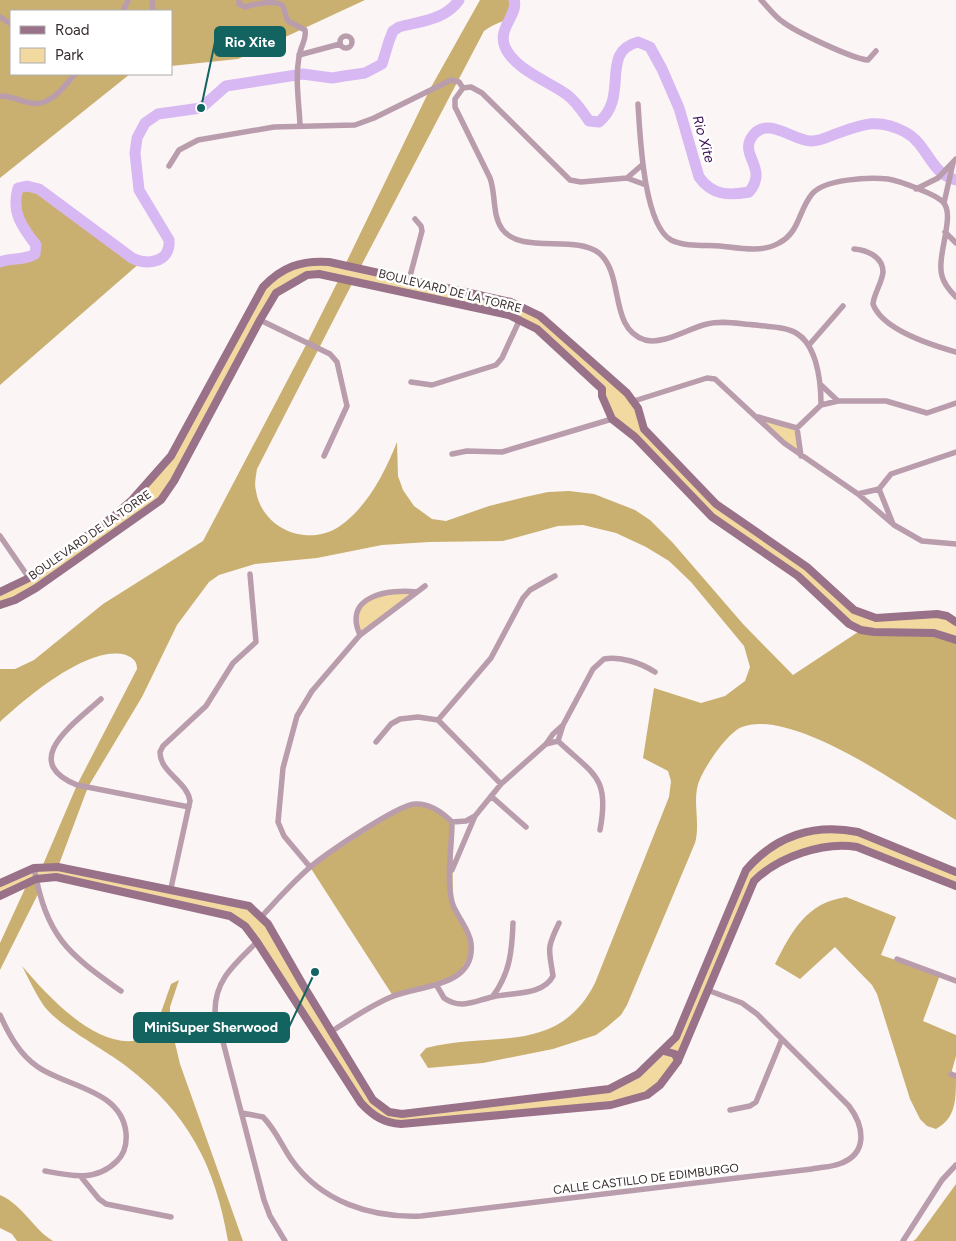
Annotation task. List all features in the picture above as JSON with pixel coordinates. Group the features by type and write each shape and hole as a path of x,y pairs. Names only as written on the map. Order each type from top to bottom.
{"street":[{"path":"239,0 239,4 245,7 274,0 282,5 288,21 306,30 299,55 297,77 300,125"},
{"path":"761,0 782,22 834,48 862,60 868,60 876,51"},
{"path":"299,55 340,44"},
{"path":"0,96 13,97 32,104 46,102 74,75"},
{"path":"169,166 178,150 198,140 300,125 355,125 374,118 451,80 460,82 463,88"},
{"path":"646,185 627,178 581,182 570,180 482,94 471,87 463,88 455,99 455,107 490,178 497,215 502,229 513,238 582,246 600,254 609,269 622,315 628,328 638,337 648,341 660,340 706,324 720,322 789,329 800,335 809,345 821,385 821,405"},
{"path":"638,104 642,165 646,185 659,227 670,239 688,244 759,249 771,248 791,234 799,224 812,194 821,186 835,182 877,179 897,182 944,203 948,210 940,262 942,277 956,298"},
{"path":"916,189 938,178 954,161"},
{"path":"944,203 954,161"},
{"path":"627,178 642,165"},
{"path":"409,280 422,231 421,226 415,219"},
{"path":"945,232 956,243"},
{"path":"854,249 871,253 881,265 883,272 873,304 881,318 926,342 956,352"},
{"name":"BOULEVARD DE LA TORRE","path":"0,592 28,578 132,500 171,456 256,298 273,276 286,267 300,262 316,261 329,262 523,306 540,316 634,401 644,430 726,512 807,567 854,610 876,618 937,614 947,616 956,622"},
{"name":"BOULEVARD DE LA TORRE","path":"0,605 15,600 36,588 161,500 184,462 276,293 307,275 319,274 364,282 520,319 537,329 602,389"},
{"path":"809,345 843,306"},
{"path":"411,382 432,385 496,365 502,358 520,319"},
{"path":"260,320 330,354 337,362 347,406 324,456"},
{"path":"634,401 707,378 715,378 801,456 858,494 894,525 922,541 956,544"},
{"path":"614,382 606,383 602,389 602,396 612,419 634,437 712,517 798,576 849,624 861,630 874,632 934,633 956,640"},
{"path":"821,385 838,401"},
{"path":"797,428 821,405 838,401 886,401 927,413 956,404"},
{"path":"757,417 797,428"},
{"path":"452,454 467,451 502,452 612,419"},
{"path":"797,428 801,456"},
{"path":"634,437 641,435 644,430"},
{"path":"858,494 879,489 891,474 956,452"},
{"path":"171,456 177,456 184,462"},
{"path":"879,489 894,525"},
{"path":"132,500 136,508 144,512"},
{"path":"0,536 28,578"},
{"path":"171,888 189,807 189,796 163,764 160,752 163,746 206,706 233,663 256,642 250,574"},
{"path":"438,720 491,658 527,594 555,576"},
{"path":"310,867 284,836 278,822 280,792 288,745 297,716 308,698 360,635 425,586"},
{"path":"360,635 357,628 357,615 370,598 386,591 417,592"},
{"path":"558,741 563,725 593,669 604,659 619,659 643,665 656,672"},
{"path":"101,699 60,737 54,745 51,756 52,765 57,773 64,779 77,785 189,807"},
{"path":"376,742 388,728 400,719 418,717 438,720 501,784"},
{"path":"451,874 475,816 501,784 546,744 563,725"},
{"path":"546,744 558,741"},
{"path":"558,741 599,782 604,802 600,830"},
{"path":"491,796 526,827"},
{"path":"262,916 310,867 395,810 416,804 427,806 437,810 452,822 466,821 475,816"},
{"path":"332,1031 393,996 437,986 457,975 466,965 471,954 471,942 453,903 451,874 452,822"},
{"path":"824,829 830,840 829,846"},
{"path":"0,883 34,868 58,867 171,888 249,906 262,916 373,1100 389,1112 402,1114 610,1089 638,1074 676,1037 739,882 756,859 783,840 796,834 824,829 858,832 956,872"},
{"path":"241,904 235,910 237,918 258,942 361,1103 369,1112 388,1123 611,1105 647,1095 660,1085 678,1061 710,990 750,889 760,875 795,856 843,844 857,847 956,886"},
{"path":"756,859 755,865 760,875"},
{"path":"34,868 47,917 56,934 78,961 121,992"},
{"path":"0,896 36,879 56,877 237,918"},
{"path":"493,996 504,980 511,961 513,923"},
{"path":"437,986 444,998 455,1004 469,1004 493,996 527,991 550,981 553,976 548,945 559,923"},
{"path":"258,942 224,976 215,1000 215,1011 264,1200 270,1216 285,1241"},
{"path":"897,959 956,981"},
{"path":"290,992 298,991 303,986"},
{"name":"CALLE CASTILLO DE EDIMBURGO","path":"242,1113 263,1117 298,1168 326,1192 348,1205 392,1216 421,1216 526,1204 840,1164 849,1159 860,1144 861,1126 858,1118 849,1106 749,1008 710,990"},
{"path":"0,1015 2,1023 18,1048 29,1060 46,1072 103,1098 119,1112 123,1120 126,1137 122,1155 103,1171 82,1178 45,1171"},
{"path":"730,1110 750,1106 756,1102 782,1039"},
{"path":"664,1050 675,1054 678,1061"},
{"path":"610,1089 607,1095 611,1105"},
{"path":"903,1241 942,1180 956,1165"},
{"path":"82,1178 99,1199 106,1204 171,1217"}],"green space":[{"path":"316,261 523,306 627,393 644,430 716,504 807,567 864,615 937,614 956,622 956,640 861,630 808,585 721,524 612,419 602,389 529,323 319,274 276,293 161,500 36,588 0,605 0,592 12,587 114,516 171,456 273,276"},
{"path":"757,417 797,428 801,456"},
{"path":"417,592 360,635 357,628 359,609 378,594"},
{"path":"841,829 956,872 956,886 857,847 815,849 760,875 689,1040 660,1085 634,1099 401,1124 369,1112 237,918 49,877 0,896 0,883 42,867 255,909 368,1092 389,1112 609,1089 626,1081 670,1044 746,870 783,840"}],"shaded area":[{"path":"0,0 365,0 238,59 172,66 172,10 10,10 10,75 129,75 0,178"},
{"path":"480,0 514,0 515,3 513,10 507,18 484,31 360,268 345,265 430,89"},
{"path":"27,186 39,189 62,208 141,262 0,385 0,262 27,258 35,254 36,245 19,219 16,204 18,188"},
{"path":"340,277 354,280 257,469 255,486 260,504 267,516 277,525 301,535 327,532 340,526 367,499 387,466 397,442 398,476 403,490 414,506 432,519 446,521 489,506 525,497 548,492 569,491 594,494 635,510 650,520 673,543 743,624 793,675 861,630 934,633 956,641 956,820 882,773 820,740 791,729 764,724 742,727 730,735 724,742 707,766 697,786 697,835 695,843 627,1005 621,1015 596,1035 553,1049 483,1063 428,1068 420,1055 426,1048 451,1043 521,1036 543,1031 562,1022 580,1006 595,983 669,797 671,781 668,771 643,758 654,688 701,703 725,696 745,681 750,667 744,646 691,582 669,561 646,547 616,533 583,525 558,526 503,541 382,545 317,558 255,564 219,575 209,582 177,625 142,697 88,787 58,867 42,867 77,785 137,666 131,657 126,655 111,654 94,657 59,675 25,700 0,722 0,669 15,669 34,660 103,604 203,541"},
{"path":"427,805 452,822 453,903 466,930 471,954 457,975 393,996 310,867 405,806"},
{"path":"36,879 39,892 0,970 0,943 28,882"},
{"path":"846,897 896,917 881,955 940,975 923,1021 956,1035 956,1056 951,1074 956,1076 956,1085 954,1107 951,1114 943,1125 936,1129 927,1126 920,1119 910,1099 877,994 872,985 835,947 800,979 775,964 794,930 810,912 832,900"},
{"path":"22,966 63,1009 98,1033 116,1040 135,1041 153,1035 171,984 179,980 170,1007 170,1022 180,1064 243,1241 228,1241 215,1188 206,1165 182,1122 166,1102 148,1084 117,1059 71,1030 51,1014 44,1006"},
{"path":"956,1184 956,1241 913,1241 916,1239"},
{"path":"0,1195 22,1211 53,1241 17,1241 12,1234 0,1228"}],"waterway":[{"name":"Rio Xite","path":"0,262 26,258 35,254 36,245 19,219 16,204 18,188 27,186 39,189 132,258 145,262 157,260 166,253 169,247 169,240 139,190 135,153 137,138 145,123 158,114 201,108 226,86 303,74 332,78 365,73 382,64 393,31 399,27 440,16 459,0"},
{"name":"Rio Xite","path":"514,0 514,11 504,34 505,47 524,69 570,97 589,121 599,122 608,112 613,100 617,65 620,55 626,47 638,42 650,47 679,108 699,177 709,188 715,191 727,194 749,192 755,183 756,175 750,155 749,141 760,129 767,128 811,141 869,124 895,127 913,137 940,172 956,180"}],"place":[{"name":"Rio Xite","path":"201,108"},
{"name":"MiniSuper Sherwood","path":"315,972"}]}
